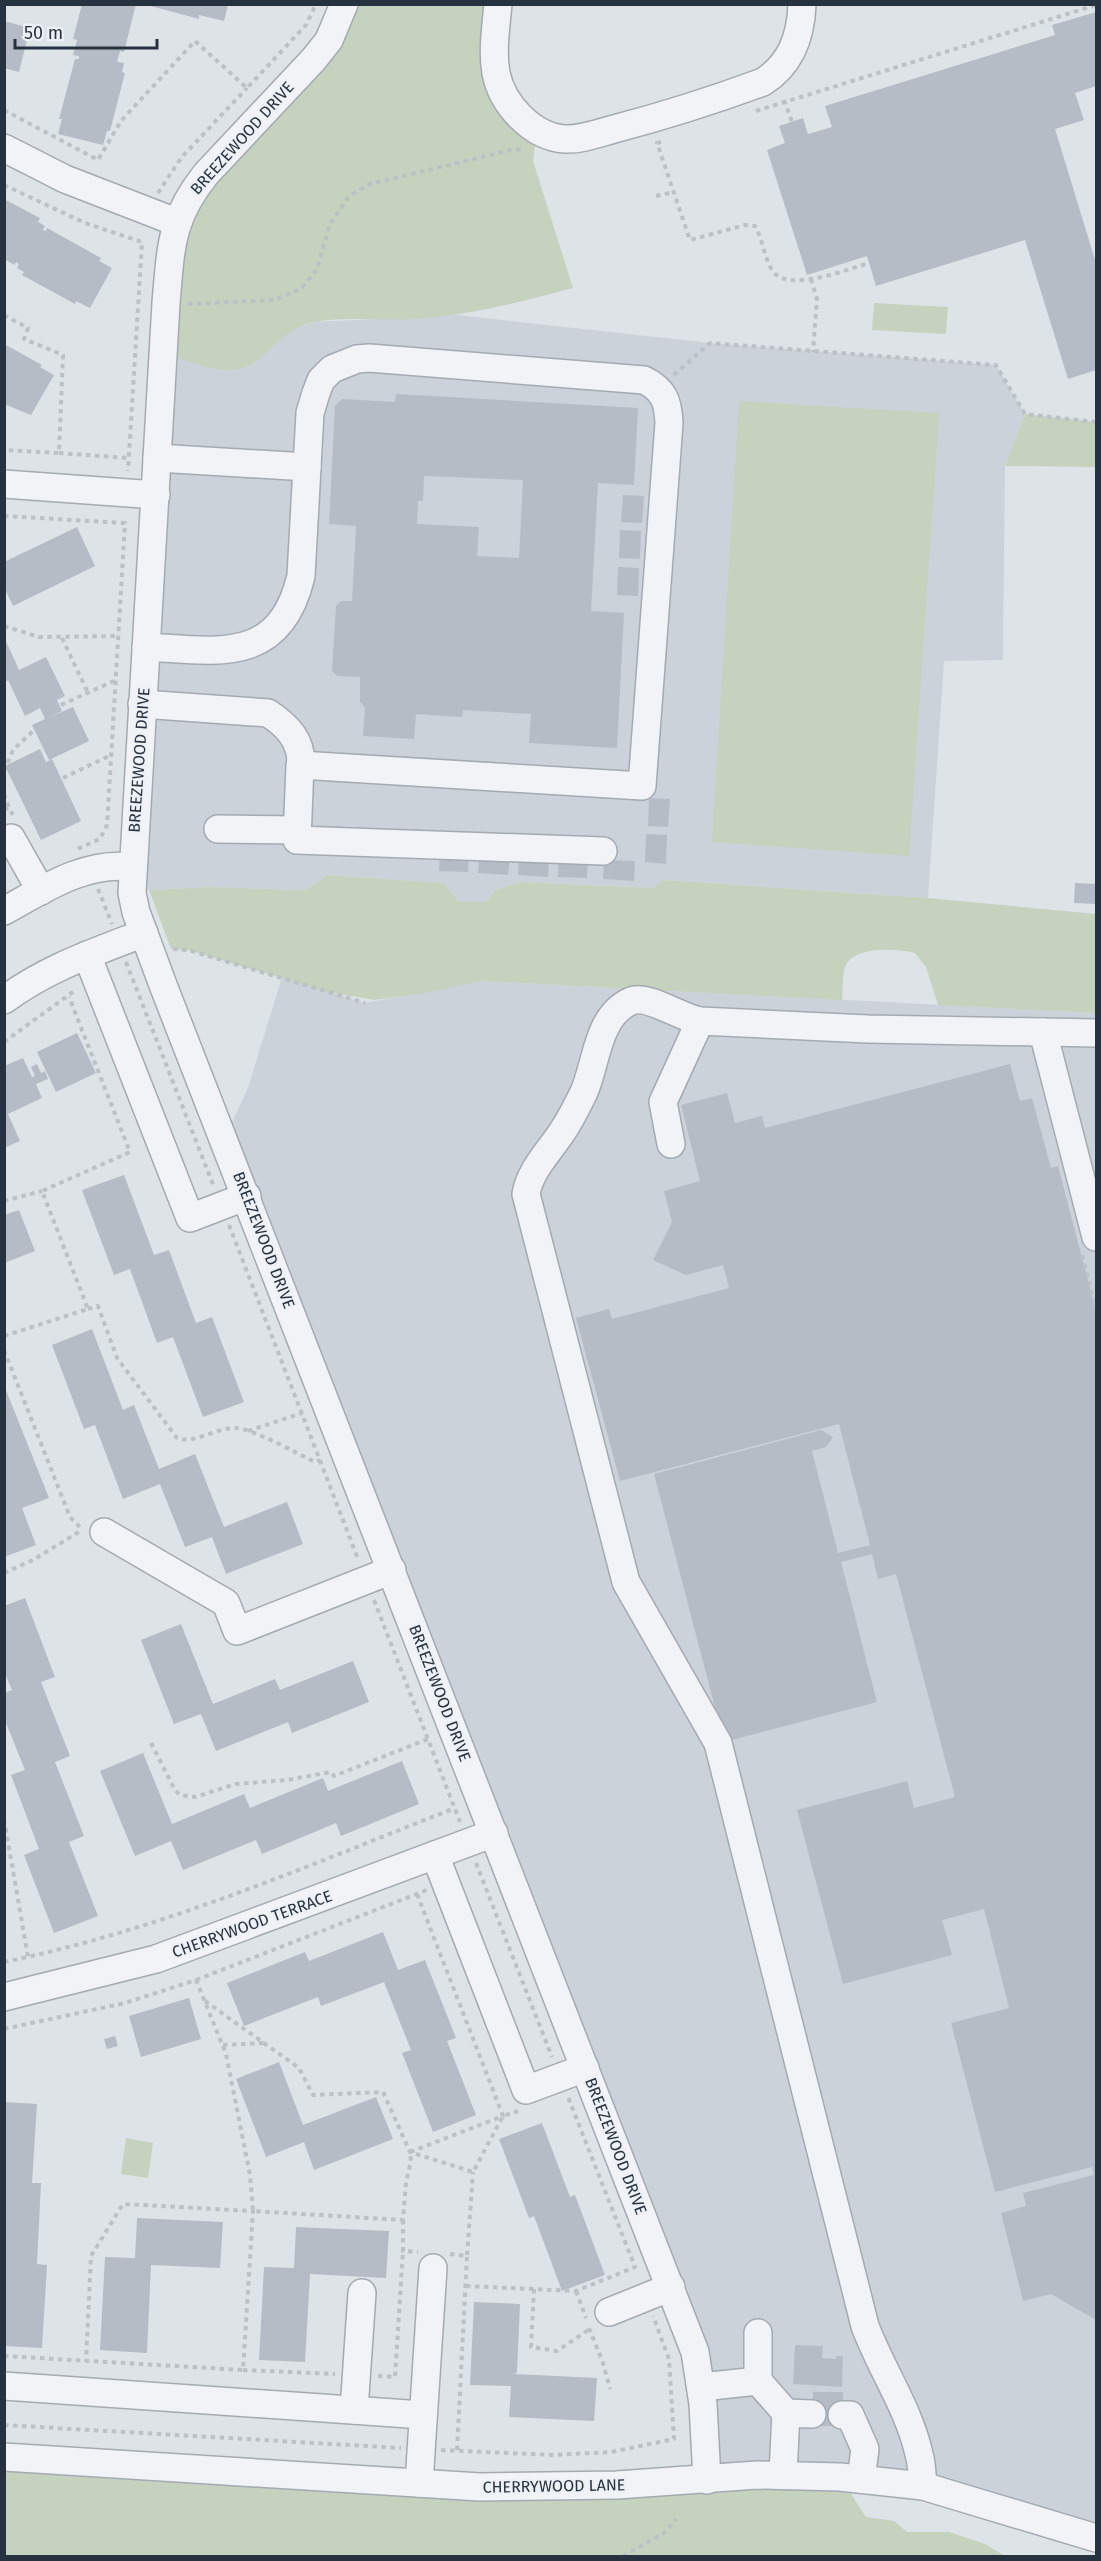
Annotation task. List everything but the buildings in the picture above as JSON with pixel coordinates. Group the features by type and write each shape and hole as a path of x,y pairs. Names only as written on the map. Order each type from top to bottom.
{"street":[{"name":"BREEZEWOOD DRIVE","path":"344,4 329,40 206,174 192,191 176,222 171,245 166,303 132,867 131,938 247,1196 671,2287 695,2352 701,2387 707,2480"},
{"path":"498,4 494,60 501,90 509,104 526,123 557,137 581,138 638,123 763,82 776,74 794,48 801,26 802,4"},
{"path":"4,148 65,179 176,222"},
{"path":"146,647 226,650 243,648 263,638 274,629 296,597 301,576 310,413 321,380 332,369 357,359 636,378 659,388 667,406 669,423 642,786 301,766"},
{"path":"157,458 307,467"},
{"path":"4,484 156,495"},
{"path":"142,704 268,713 282,722 294,735 302,752 297,840 603,851"},
{"path":"218,829 298,830"},
{"path":"4,842 11,838 41,891"},
{"path":"4,911 90,869 108,865 132,867"},
{"path":"4,1000 44,974 131,938"},
{"path":"87,955 190,1218 247,1196"},
{"path":"922,2486 920,2455 914,2436 874,2353 865,2326 718,1743 626,1582 525,1194 528,1181 572,1117 587,1084 604,1028 618,1010 633,1000 645,1000 688,1019 700,1021 868,1029 1096,1033"},
{"path":"671,1144 663,1101 700,1021"},
{"path":"1043,1032 1096,1237"},
{"path":"94,1531 226,1603 237,1631 392,1570"},
{"name":"CHERRYWOOD TERRACE","path":"4,1997 156,1959 440,1867 468,1843 494,1833"},
{"path":"440,1867 526,2090 585,2068"},
{"path":"419,2483 434,2258"},
{"path":"599,2320 671,2287"},
{"path":"354,2410 362,2293"},
{"path":"758,2333 758,2381 786,2413 783,2474"},
{"path":"701,2387 758,2381"},
{"path":"4,2386 423,2415"},
{"path":"786,2413 812,2414"},
{"path":"842,2415 850,2415 865,2449 861,2479"},
{"name":"CHERRYWOOD LANE","path":"4,2457 480,2487 540,2487 707,2480 783,2474 861,2479 922,2486 1096,2538"}],"path":[{"path":"4,110 98,160 121,121 195,41 247,88 306,25 316,4"},
{"path":"753,112 1096,5"},
{"path":"776,74 792,122"},
{"path":"668,139 657,143 690,240 745,225 755,226 761,236 772,271 783,279 800,281 811,279 869,263"},
{"path":"166,303 223,304 274,300 300,289 317,269 330,224 349,196 370,184 511,150 530,149"},
{"path":"4,185 85,223 142,242 105,833 82,847 90,869 131,938 222,1206 468,1843"},
{"path":"656,196 674,192"},
{"path":"811,279 817,299 813,352"},
{"path":"4,315 28,328 24,339 63,355 59,453"},
{"path":"1025,414 1096,422"},
{"path":"4,450 129,458"},
{"path":"4,516 125,523"},
{"path":"4,626 39,637 118,636"},
{"path":"62,638 88,693"},
{"path":"61,705 116,680"},
{"path":"4,771 13,750 34,730"},
{"path":"63,778 111,754"},
{"path":"4,794 9,807"},
{"path":"4,1201 42,1191 130,1152 69,997"},
{"path":"42,1191 88,1309"},
{"path":"4,1336 99,1306 117,1358 177,1438 188,1440 222,1428 247,1431 315,1462 320,1460"},
{"path":"4,1350 70,1517 94,1531"},
{"path":"247,1431 302,1413"},
{"path":"4,1573 94,1531"},
{"path":"151,1743 175,1790 180,1795 195,1797 237,1784 286,1780 331,1772 334,1776 428,1739"},
{"path":"4,1962 102,1939 164,1920 455,1808"},
{"path":"4,1819 28,1957"},
{"path":"4,2029 125,2003 196,1980 437,1886 440,1867 452,1871 476,1862 634,2267 576,2291 466,2286"},
{"path":"417,1894 503,2116 473,2172 457,2451"},
{"path":"4,2356 243,2370 253,2211 250,2175 223,2045 196,1980"},
{"path":"205,2000 299,2068 313,2095 383,2092 410,2152 411,2161 406,2182 403,2220 403,2251 434,2258 467,2256"},
{"path":"223,2045 265,2043"},
{"path":"410,2152 524,2108"},
{"path":"410,2152 473,2172"},
{"path":"86,2361 91,2256 123,2204 403,2220"},
{"path":"534,2289 531,2347 556,2351 599,2320"},
{"path":"576,2291 599,2320 603,2363 610,2389"},
{"path":"623,2556 664,2533 676,2519"}],"shaded area":[{"path":"457,315 710,343 996,365 1025,414 1005,466 1003,660 944,661 928,898 664,880 653,888 520,882 495,890 486,902 459,902 444,883 327,875 307,889 297,890 212,887 132,893 163,353 223,370 240,369 254,363 291,330 314,322"},
{"path":"282,977 365,1003 482,981 1096,1013 1096,2538 970,2499 707,2480 703,2404 224,1139 248,1088"}],"green space":[{"path":"348,4 498,5 494,60 537,130 533,161 573,288 495,307 436,317 340,319 315,322 291,332 257,361 239,369 210,368 163,353 176,222"},
{"path":"874,303 948,307 946,334 872,330"},
{"path":"739,401 939,413 909,856 712,842"},
{"path":"1025,414 1096,422 1096,467 1005,466"},
{"path":"327,875 444,883 459,902 486,902 495,890 520,882 653,888 663,880 928,898 1096,914 1096,1013 938,1005 926,967 915,953 898,950 866,952 850,960 844,971 842,1000 482,981 427,993 374,1000 328,992 188,950 171,949 149,890 212,887 297,890 307,889"},
{"path":"126,2138 153,2143 148,2178 121,2174"},
{"path":"4,2457 480,2487 840,2477 866,2517 894,2521 907,2532 949,2532 985,2544 1005,2556 5,2556"}]}
